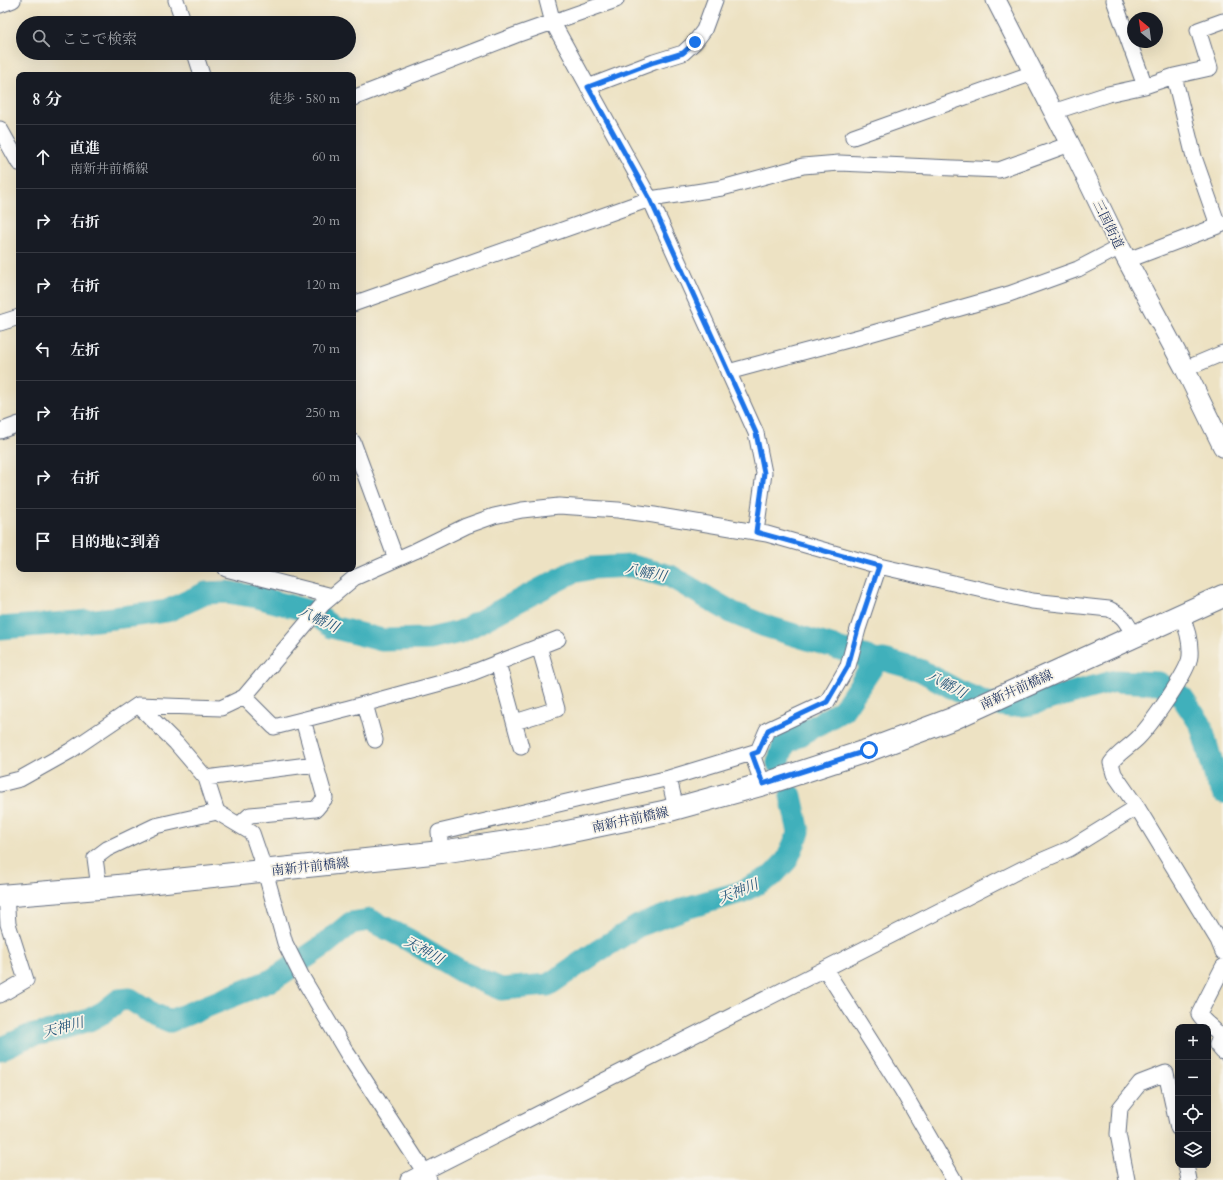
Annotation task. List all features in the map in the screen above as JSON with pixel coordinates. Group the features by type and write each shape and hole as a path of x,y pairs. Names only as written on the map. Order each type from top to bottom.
{"main road":[{"name":"南新井前橋線","path":"3,896 99,888 441,852 548,836 676,809 763,784 869,750 952,719 1223,596"}],"street":[{"path":"0,5 13,0"},
{"path":"176,0 182,16"},
{"path":"547,0 554,23 650,199 756,433 764,473 756,532"},
{"path":"356,97 516,35 554,23 616,0"},
{"path":"588,87 654,62 683,53 695,42 704,30 715,0"},
{"name":"三国街道","path":"996,0 1124,253 1221,439"},
{"path":"1114,0 1145,86"},
{"path":"1053,112 1108,94 1145,86 1174,76 1210,68 1198,30 1223,21"},
{"path":"197,60 201,72"},
{"path":"853,137 1033,73"},
{"path":"728,372 859,337 1009,294 1124,253 1221,224 1194,156 1174,76"},
{"path":"0,129 16,158"},
{"path":"356,303 650,199 722,188 803,166 839,163 1000,170 1070,144"},
{"path":"0,323 16,318"},
{"path":"1184,369 1223,353"},
{"path":"0,431 16,425"},
{"path":"356,450 396,559"},
{"path":"0,784 20,779 70,751 138,705 221,708 244,697 327,600 354,578 466,526 494,516 522,510 559,506 618,510 756,532 879,566 1032,601 1109,609 1120,614 1134,636"},
{"path":"441,852 440,832 669,778 758,752 768,730 827,702 848,666 858,629 879,566"},
{"path":"236,572 327,600"},
{"path":"1181,615 1189,634 1190,658 1165,703 1147,728 1136,740 1115,757 1111,763 1114,774 1137,807 1218,940 1223,952"},
{"path":"244,697 274,727 459,678 558,639"},
{"path":"515,722 558,709 539,646"},
{"path":"498,663 521,747"},
{"path":"365,704 374,740"},
{"path":"138,705 176,743 206,778 217,812 252,833 265,871 285,943 302,977 347,1052 427,1176"},
{"path":"239,825 250,815 316,809 325,798 303,720"},
{"path":"752,754 763,784"},
{"path":"206,778 316,764"},
{"path":"669,778 676,809"},
{"path":"408,1180 427,1176 825,969 1022,869 1068,849 1137,807"},
{"path":"99,888 95,858 107,849 155,826 217,812"},
{"path":"0,995 26,980 8,924 3,896"},
{"path":"1216,1049 1220,1037 1216,1031 1203,1021 1199,1014 1223,967"},
{"path":"825,969 902,1090 954,1180"},
{"path":"1127,1180 1118,1134 1120,1108 1140,1083 1172,1070 1175,1099"},
{"path":"1187,1168 1189,1180"}],"waterway":[{"name":"八幡川","path":"0,628 79,622 167,611 206,593 227,592 257,597 312,612 332,627 382,640 430,639 460,632 573,572 592,568 631,566 670,576 733,613 765,626 876,661 884,660 920,670 960,692 987,703 1011,706 1031,704 1115,681 1159,683 1182,697 1201,725 1216,779 1223,792"},
{"name":"天神川","path":"778,763 784,744 843,710 876,661"},
{"name":"天神川","path":"0,1049 29,1036 54,1031 89,1020 104,1012 119,1000 130,999 155,1015 170,1021 272,980 323,946 351,923 370,920 407,939 464,973 501,989 548,985 638,926 686,908 741,892 772,876 787,860 799,832 791,796"}],"route":[{"path":"695,42 683,53 654,62 588,87 650,199 756,433 764,473 756,532 879,566 858,629 848,666 827,702 768,730 758,752 752,754 763,784 869,750"}]}
